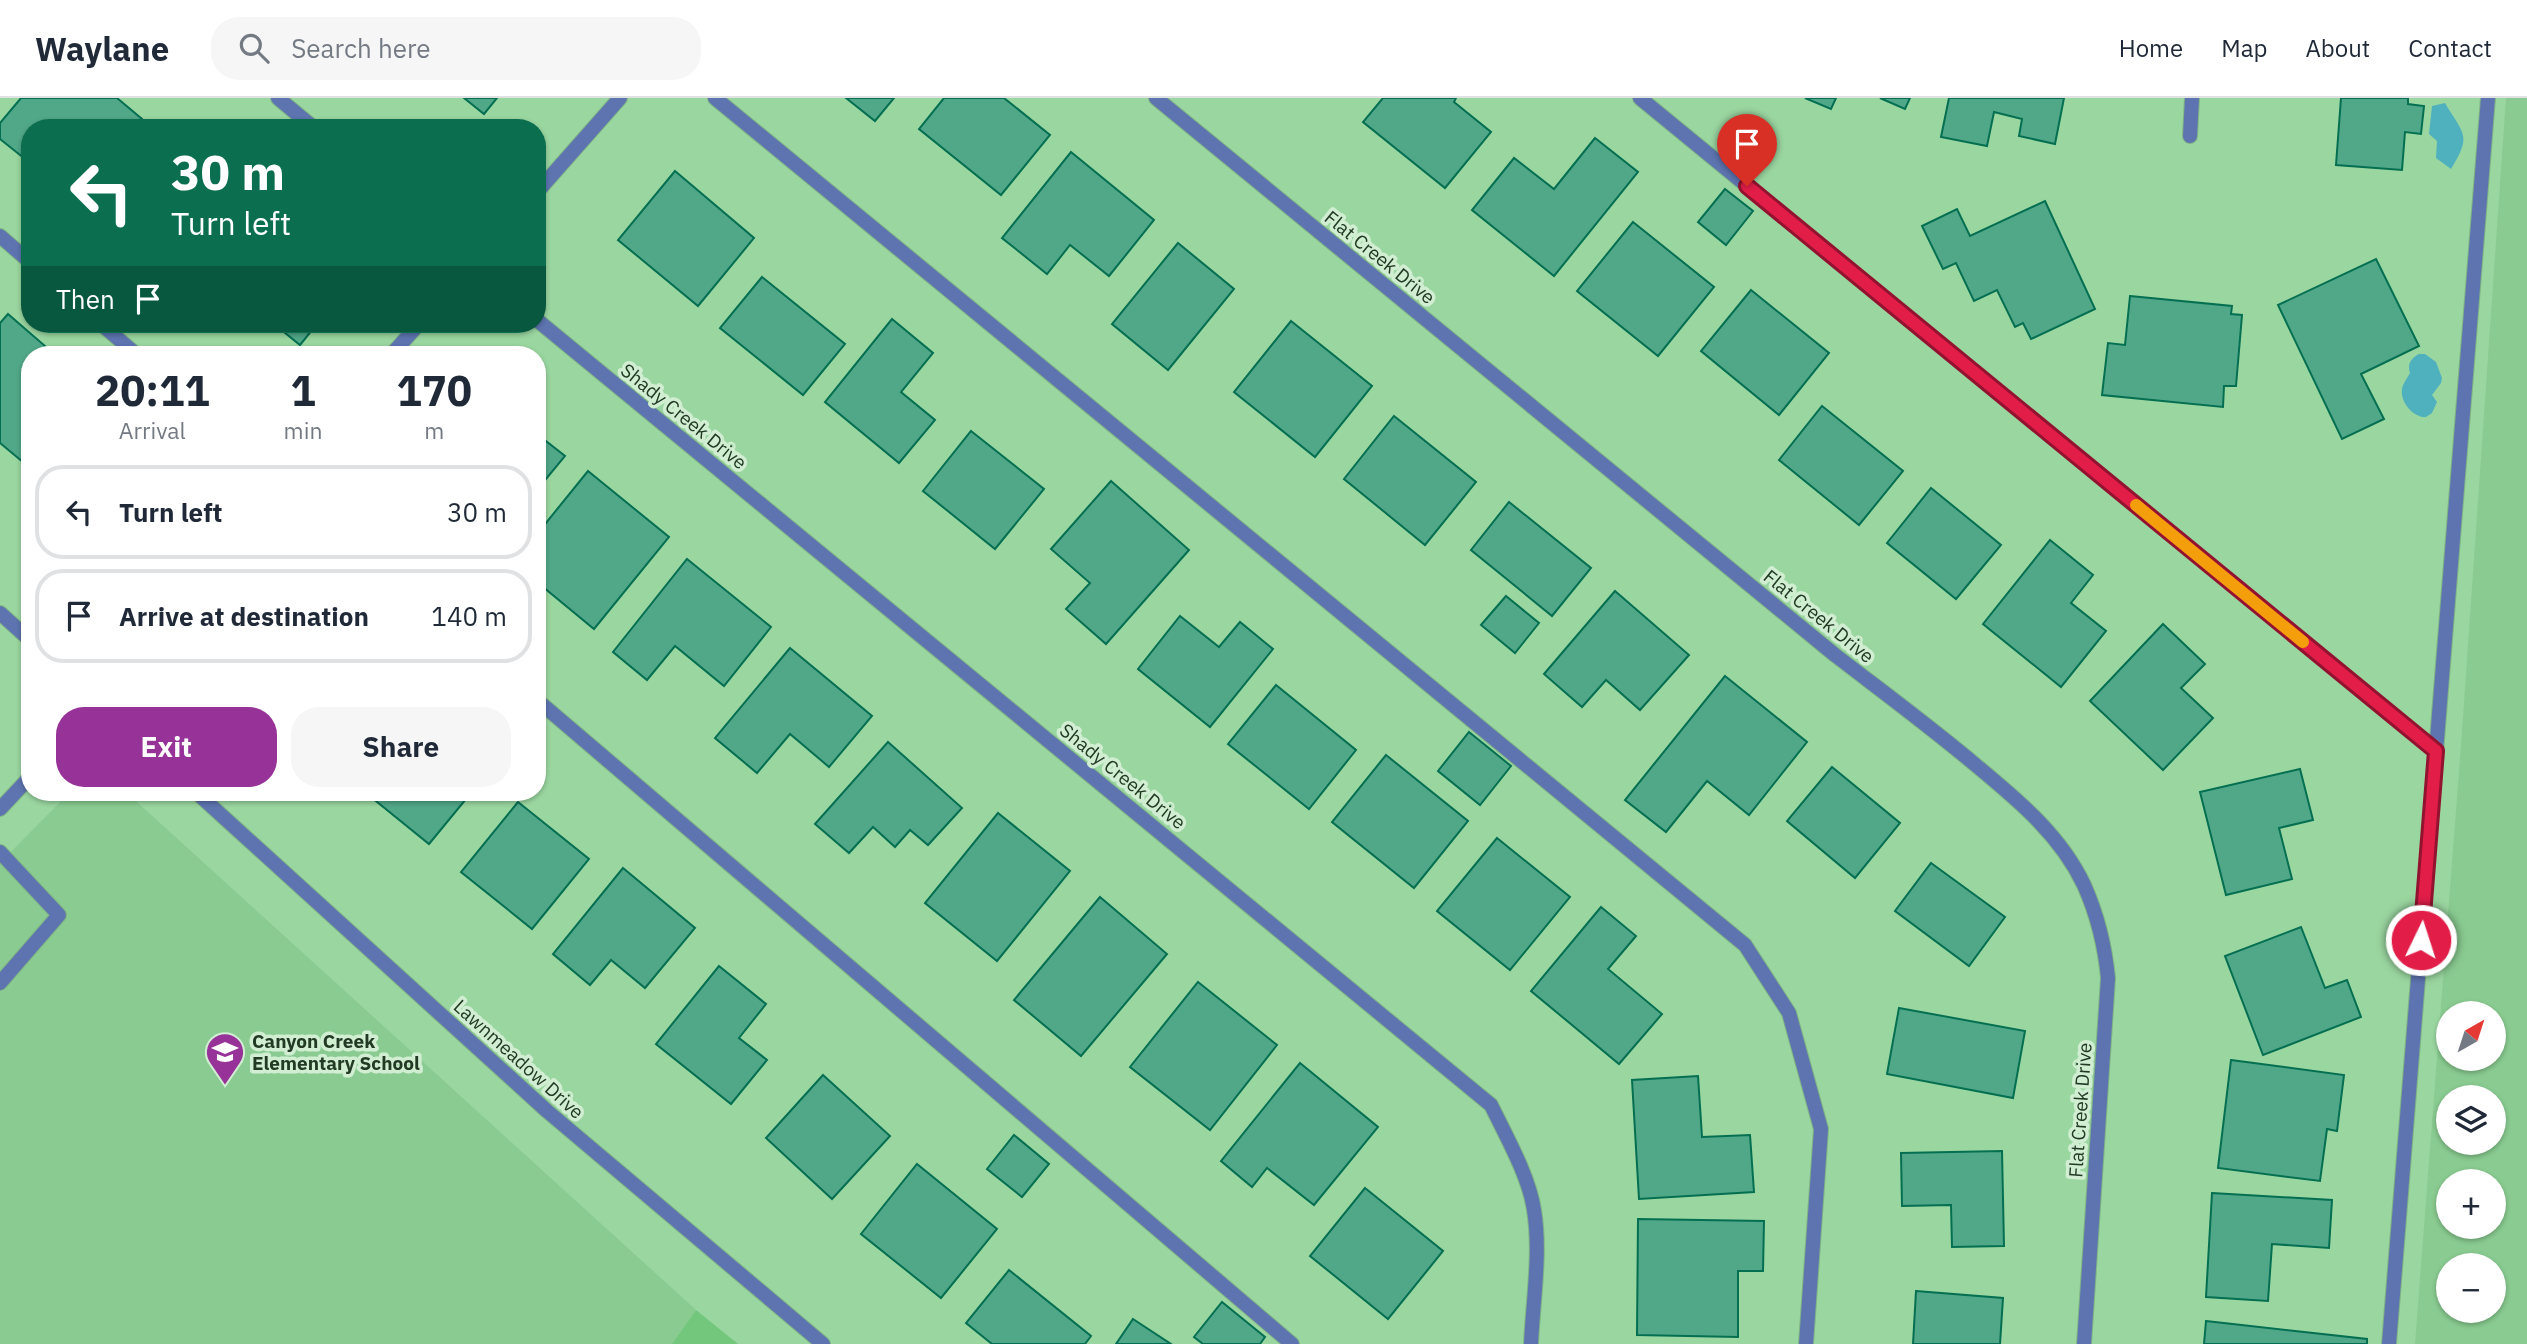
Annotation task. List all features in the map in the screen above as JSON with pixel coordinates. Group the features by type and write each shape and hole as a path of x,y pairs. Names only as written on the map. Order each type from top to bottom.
{"street":[{"path":"278,98 303,119"},
{"path":"546,182 620,98"},
{"path":"715,98 1745,945 1789,1013 1821,1129 1806,1344"},
{"name":"Flat Creek Drive","path":"1156,98 1835,656 1939,734 2032,812 2061,848 2084,885 2105,947 2108,978 2084,1344"},
{"path":"1640,98 2436,751"},
{"path":"2190,136 2192,98"},
{"path":"2389,1344 2488,98"},
{"path":"0,236 21,254"},
{"name":"Shady Creek Drive","path":"546,327 1491,1105 1515,1154 1534,1206 1537,1231 1531,1344"},
{"path":"111,333 127,346"},
{"path":"399,346 411,333"},
{"path":"0,613 21,632"},
{"path":"546,708 1292,1344"},
{"path":"0,808 21,786"},
{"name":"Lawnmeadow Drive","path":"206,801 547,1111 823,1344"},
{"path":"0,852 59,915 0,984"}],"shaded area":[{"path":"2506,98 2527,98 2527,1344 2415,1344 2436,1071 2506,1071 2506,1001 2441,1001"},
{"name":"Canyon Creek Elementary School","path":"61,801 136,801 696,1310 672,1344 0,1344 0,863"},
{"path":"696,1310 738,1344 672,1344"}],"water":[{"path":"2445,103 2463,135 2462,149 2451,169 2436,158 2437,141 2429,134 2432,106"},
{"path":"2419,354 2425,354 2436,362 2442,378 2432,395 2437,402 2432,413 2426,417 2421,417 2409,409 2402,394 2403,385 2410,373 2410,362"}],"building":[{"path":"21,98 117,98 142,119 21,119 21,156 0,139 0,123"},
{"path":"464,98 497,98 484,114"},
{"path":"846,98 894,98 875,121"},
{"path":"944,98 1004,98 1050,135 1001,195 919,129"},
{"path":"1383,98 1456,98 1454,102 1491,132 1445,188 1363,122"},
{"path":"1805,98 1836,98 1831,109"},
{"path":"1880,98 1910,98 1905,109"},
{"path":"1949,98 2064,98 2055,144 2019,136 2022,119 1994,112 1987,146 1941,137"},
{"path":"2341,98 2408,98 2408,104 2424,106 2421,134 2405,132 2402,170 2336,165"},
{"path":"1595,138 1638,172 1554,276 1472,210 1514,158 1554,189"},
{"path":"1071,152 1154,220 1109,276 1070,245 1047,274 1002,238"},
{"path":"675,171 754,238 698,306 618,240"},
{"path":"1725,189 1753,211 1726,245 1698,222"},
{"path":"2045,201 2095,309 2031,339 2023,323 2015,327 1997,290 1974,301 1956,263 1943,269 1922,226 1957,209 1970,236"},
{"path":"1633,222 1714,287 1658,356 1577,291"},
{"path":"1178,243 1234,289 1168,370 1112,324"},
{"path":"2376,259 2419,346 2361,374 2384,419 2342,439 2278,305"},
{"path":"762,277 845,344 803,395 720,328"},
{"path":"1751,290 1829,353 1779,415 1701,351"},
{"path":"2130,296 2232,306 2231,314 2242,315 2236,386 2224,386 2223,407 2102,395 2108,343 2125,345"},
{"path":"8,314 21,325 21,333 30,333 45,346 21,346 21,460 0,443 0,323"},
{"path":"892,319 933,353 901,392 935,420 899,463 825,402"},
{"path":"1291,321 1372,386 1315,457 1234,392"},
{"path":"285,333 310,333 300,345"},
{"path":"1822,406 1903,471 1859,525 1779,460"},
{"path":"1394,416 1476,482 1425,545 1344,479"},
{"path":"971,431 1044,489 995,549 923,491"},
{"path":"546,441 565,456 546,479"},
{"path":"588,471 669,537 594,629 546,589 546,523"},
{"path":"1111,481 1189,550 1106,644 1066,609 1090,583 1051,549"},
{"path":"1931,488 2001,545 1956,599 1887,543"},
{"path":"1509,502 1591,568 1552,616 1471,550"},
{"path":"2050,540 2093,575 2071,603 2106,631 2061,687 1983,624"},
{"path":"687,559 771,627 724,686 675,646 647,680 613,652"},
{"path":"1615,591 1689,655 1640,710 1606,680 1582,707 1544,674"},
{"path":"1506,596 1539,623 1515,653 1481,625"},
{"path":"1180,616 1219,647 1240,622 1273,649 1210,727 1138,669"},
{"path":"2163,624 2205,664 2181,688 2213,718 2163,770 2090,701"},
{"path":"790,648 872,716 829,767 790,734 757,773 715,738"},
{"path":"1725,676 1807,742 1749,815 1707,781 1666,832 1625,800"},
{"path":"1276,685 1356,750 1309,809 1228,744"},
{"path":"1469,732 1511,766 1480,805 1438,771"},
{"path":"888,742 962,808 928,845 910,830 895,847 873,827 849,853 815,824"},
{"path":"1386,755 1468,821 1414,888 1332,822"},
{"path":"1832,767 1900,823 1855,878 1787,821"},
{"path":"2300,769 2313,820 2279,828 2292,879 2226,895 2200,792"},
{"path":"376,801 464,801 429,844"},
{"path":"518,802 589,859 532,929 461,872"},
{"path":"998,813 1070,871 997,961 925,903"},
{"path":"1497,838 1570,897 1510,970 1437,911"},
{"path":"1931,863 2005,917 1969,966 1895,911"},
{"path":"623,868 695,928 645,988 611,960 590,985 553,954"},
{"path":"1100,897 1167,954 1081,1056 1014,1000"},
{"path":"1601,907 1636,936 1608,969 1662,1014 1619,1064 1531,991"},
{"path":"2301,927 2325,988 2347,980 2361,1017 2263,1055 2225,956"},
{"path":"719,966 766,1004 739,1038 767,1060 731,1104 656,1044"},
{"path":"1198,982 1277,1045 1210,1130 1130,1067"},
{"path":"1899,1008 2025,1031 2013,1098 1887,1074"},
{"path":"2231,1060 2344,1075 2337,1131 2327,1129 2320,1181 2218,1168"},
{"path":"1300,1063 1378,1127 1314,1205 1267,1168 1252,1187 1221,1161"},
{"path":"823,1075 890,1136 832,1199 766,1138"},
{"path":"1698,1076 1702,1137 1750,1135 1754,1192 1639,1199 1632,1080"},
{"path":"1014,1135 1049,1164 1022,1197 987,1169"},
{"path":"2002,1151 2004,1246 1952,1247 1951,1205 1902,1206 1901,1153"},
{"path":"917,1164 997,1229 941,1298 861,1234"},
{"path":"1365,1188 1443,1251 1388,1319 1310,1256"},
{"path":"2212,1193 2332,1200 2329,1248 2272,1244 2268,1301 2206,1297"},
{"path":"1638,1219 1764,1221 1763,1271 1738,1271 1738,1337 1637,1335"},
{"path":"1009,1270 1091,1336 1085,1344 992,1344 966,1323"},
{"path":"1916,1291 2003,1298 2000,1344 1913,1344"},
{"path":"1222,1302 1265,1337 1260,1344 1203,1344 1194,1337"},
{"path":"1133,1319 1171,1344 1116,1344"},
{"path":"2206,1321 2367,1339 2367,1344 2204,1344"}],"slow traffic":[{"path":"2136,505 2303,642"}],"place":[{"name":"Canyon Creek Elementary School","path":"225,1086"}],"route":[{"path":"1747,186 2436,751 2421,940"}]}
